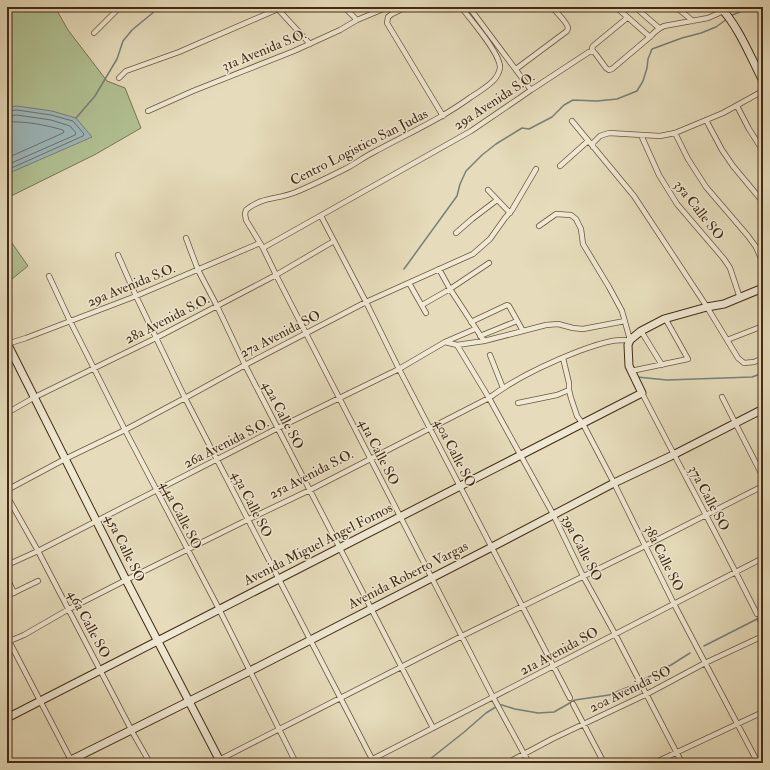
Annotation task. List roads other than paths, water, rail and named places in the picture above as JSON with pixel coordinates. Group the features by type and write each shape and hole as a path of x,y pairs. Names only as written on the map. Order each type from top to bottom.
{"street":[{"path":"94,33 120,7"},
{"path":"344,7 357,20"},
{"name":"31a Avenida S.O.","path":"148,111 193,91 310,44 357,20 388,7"},
{"name":"Centro Logistico San Judas","path":"406,7 388,17 387,23 442,116"},
{"name":"Centro Logistico San Judas","path":"245,214 246,210 255,203 268,199 280,198 313,185 415,131 442,116 493,81 498,74 500,66 499,60 461,7"},
{"path":"469,7 530,90"},
{"path":"516,69 567,31 568,26 552,7"},
{"path":"616,7 622,9 627,18 650,37"},
{"path":"635,7 659,28"},
{"path":"676,7 692,21"},
{"path":"119,78 126,71 179,52 278,8 310,44"},
{"path":"627,18 592,48 609,70 614,68 659,28 708,18 725,9 763,81"},
{"name":"29a Avenida S.O.","path":"264,248 471,131 530,90 589,52 593,51"},
{"path":"593,147 595,140 600,136 609,133 660,136 675,134 737,106 763,91"},
{"path":"737,106 763,151"},
{"path":"706,120 722,150 733,166 763,202"},
{"path":"572,121 634,196 738,358 744,363 754,362 763,358"},
{"path":"675,134 688,159 706,187 756,246 763,263"},
{"name":"35a Calle SO","path":"640,135 659,175 677,204 730,268 740,298"},
{"path":"560,166 588,141"},
{"name":"27a Avenida SO","path":"7,490 125,430 305,333 366,302 472,254 490,239 510,213 536,169"},
{"path":"488,190 510,213"},
{"path":"456,233 497,200"},
{"name":"41a Calle SO","path":"245,214 246,220 264,248 276,276 305,333 528,763"},
{"path":"539,226 556,214 571,215 576,219 581,229 583,244 622,311 630,340"},
{"name":"40a Calle SO","path":"321,216 570,698"},
{"name":"42a Calle SO","path":"186,238 198,270 245,365 433,728"},
{"name":"28a Avenida S.O.","path":"7,413 34,397 156,338 276,276 334,241"},
{"name":"29a Avenida S.O.","path":"7,344 136,296 260,243"},
{"name":"43a Calle SO","path":"118,255 156,338 216,460 372,759"},
{"path":"422,305 450,289 489,263"},
{"path":"439,269 450,289 484,341"},
{"name":"44a Calle SO","path":"49,276 125,430 219,609 296,763"},
{"path":"409,283 426,313"},
{"path":"642,393 629,366 628,345 630,340 641,331 665,318 706,307 724,304 763,288"},
{"path":"471,322 507,305 523,331"},
{"path":"631,371 688,359 665,318"},
{"path":"480,336 517,321"},
{"path":"445,342 457,345 484,341 546,325 558,324 583,329 624,321"},
{"path":"727,340 763,326"},
{"name":"26a Avenida S.O.","path":"7,565 157,491 278,428 399,369 445,342 475,328"},
{"path":"641,331 662,365"},
{"name":"25a Avenida S.O.","path":"8,641 24,635 69,609 310,490 489,398 503,388 535,370 595,346 612,341 630,340"},
{"name":"45a Calle SO","path":"7,344 218,762"},
{"name":"39a Calle SO","path":"457,345 489,398 553,514 583,576 647,694 682,763"},
{"path":"490,355 503,388"},
{"name":"38a Calle SO","path":"563,358 569,383 569,390 577,416 583,424 614,483 674,604 758,763"},
{"path":"518,403 557,395 569,390"},
{"name":"Avenida Miguel Angel Fornos","path":"7,718 642,393"},
{"name":"37a Calle SO","path":"642,393 757,614"},
{"path":"722,396 763,477"},
{"name":"Avenida Roberto Vargas","path":"69,762 492,547 553,514 763,409"},
{"path":"218,762 462,636 763,486"},
{"name":"46a Calle SO","path":"7,496 38,551 150,763"},
{"name":"21a Avenida SO","path":"364,763 763,558"},
{"path":"7,578 14,593"},
{"path":"7,596 38,581"},
{"name":"20a Avenida SO","path":"507,763 647,694 705,663 763,636"},
{"path":"8,641 40,701 69,762"},
{"path":"574,704 604,763"},
{"path":"654,763 763,712"}],"water":[{"path":"17,106 52,111 76,118 92,137 7,174 7,107"}],"waterway":[{"path":"76,118 95,96 117,59 123,41 132,30 155,11 163,7"},
{"path":"730,16 752,7"},
{"path":"404,269 457,196 460,184 466,171 496,144 522,128 529,129 552,117 564,105 573,100 597,101 617,99 637,91 643,81 652,49 701,33 716,27 727,19"},
{"path":"637,377 667,380 752,377 763,373"},
{"path":"704,646 763,616"},
{"path":"641,681 690,653"},
{"path":"425,763 486,713 499,705 538,713 554,712 575,700 609,695 638,683"}]}
